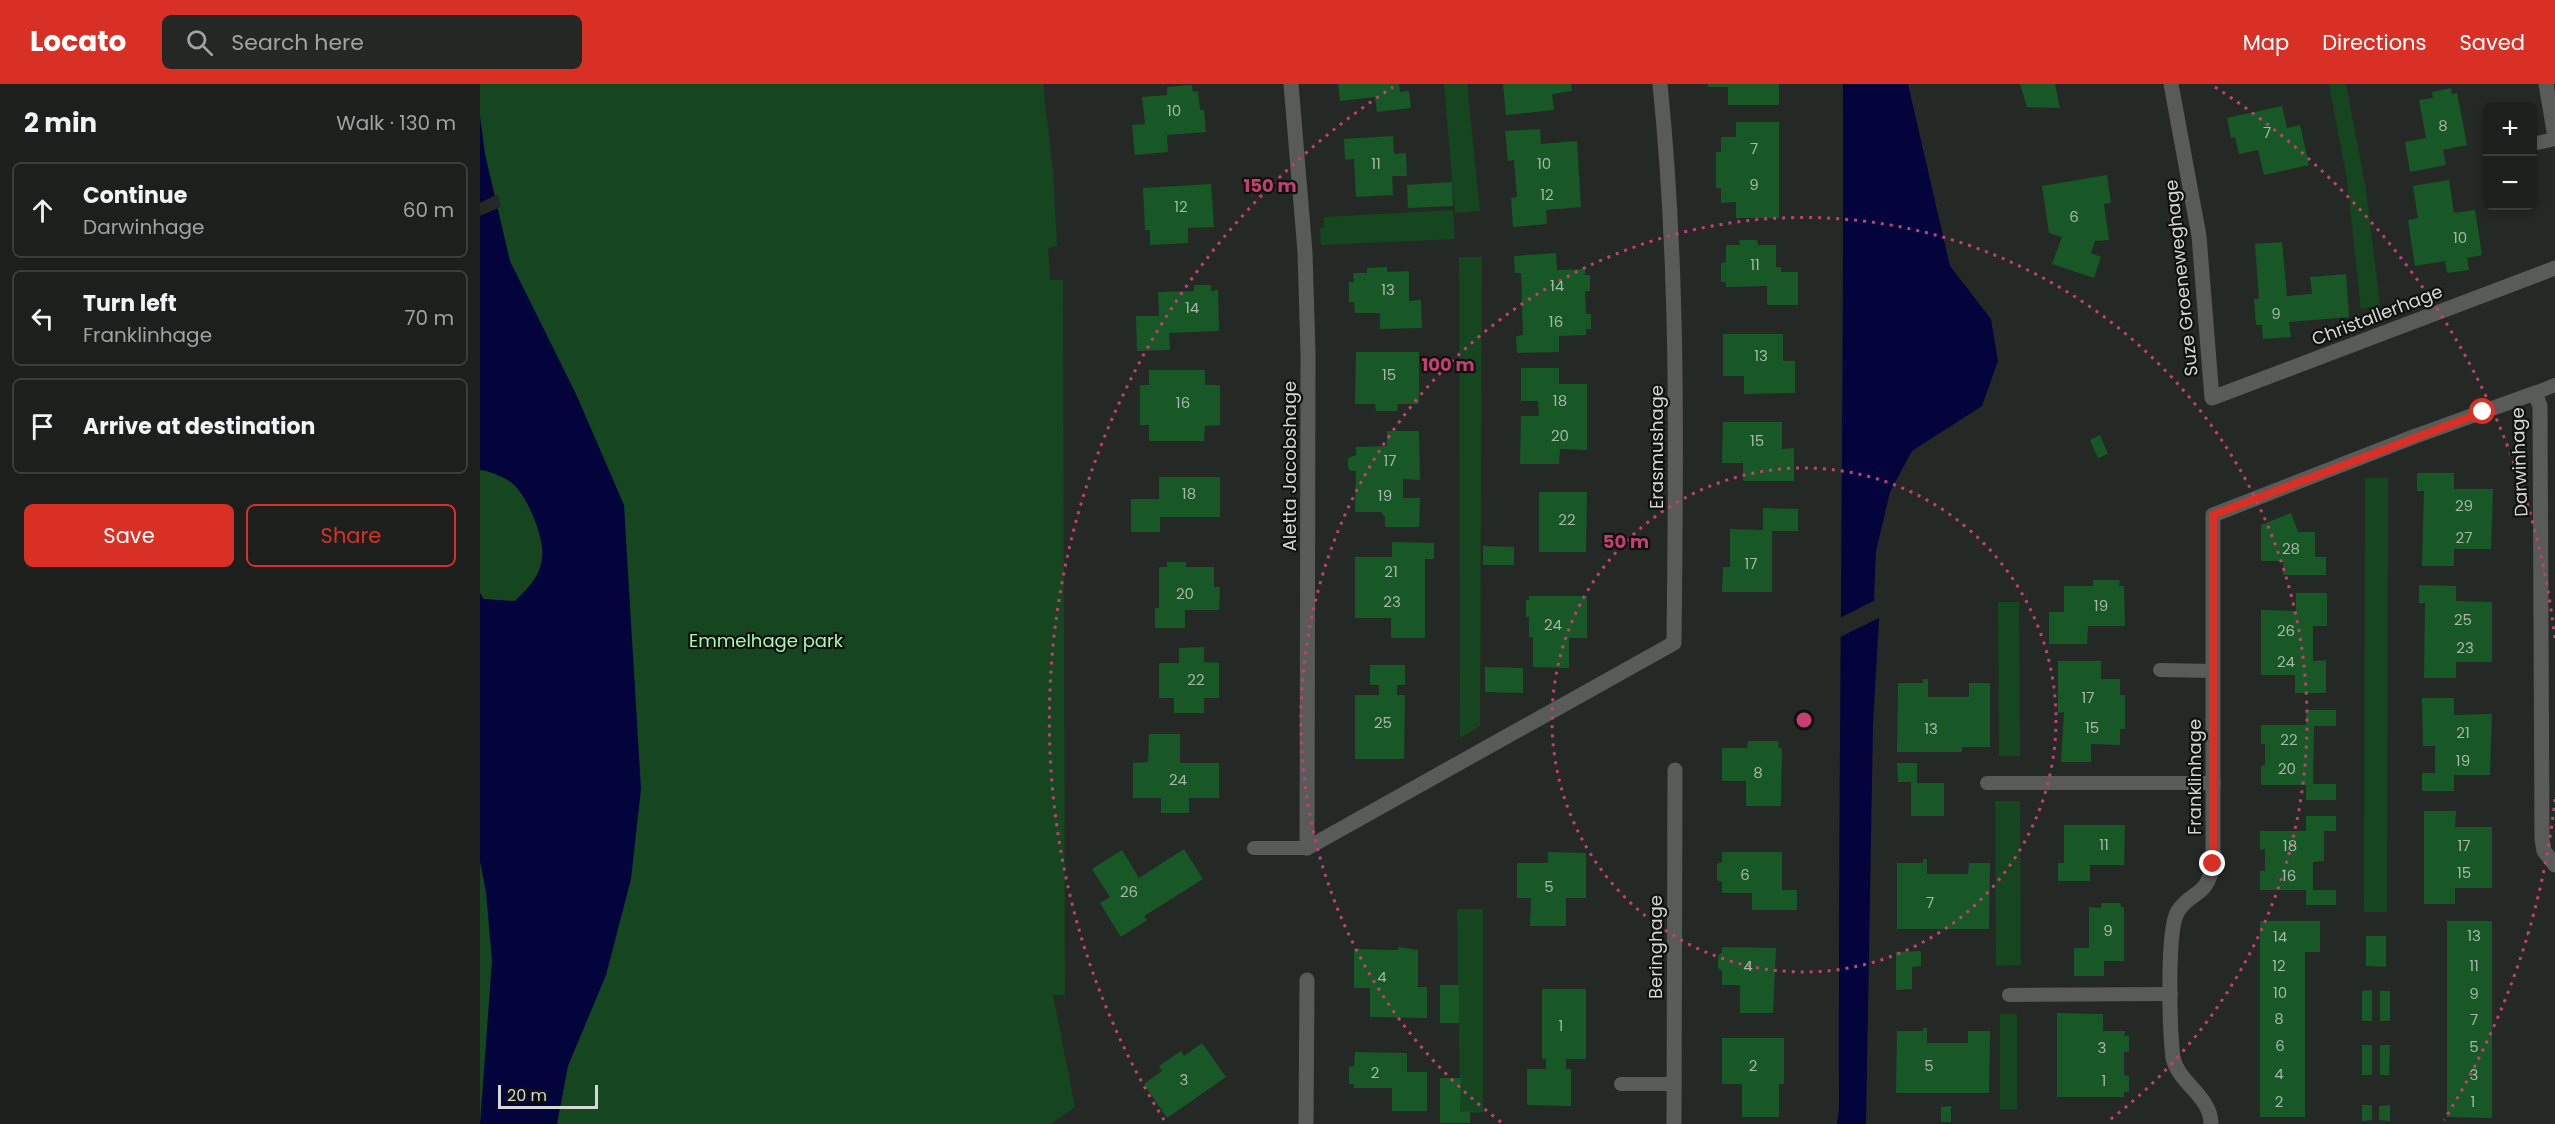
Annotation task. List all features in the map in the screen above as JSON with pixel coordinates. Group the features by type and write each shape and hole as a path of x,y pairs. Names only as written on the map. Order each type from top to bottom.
{"street":[{"name":"Aletta Jacobshage","path":"1291,84 1305,252 1308,352 1307,848"},
{"name":"Erasmushage","path":"1307,848 1674,643 1676,400 1674,274 1660,84"},
{"name":"Suze Groeneweghage","path":"2171,84 2199,236 2212,398"},
{"path":"2546,84 2555,138"},
{"name":"Christallerhage","path":"2212,398 2555,268"},
{"name":"Darwinhage","path":"2217,513 2413,437 2535,393 2540,406 2542,838 2544,851 2555,865"},
{"name":"Franklinhage","path":"2211,1124 2206,1105 2178,1074 2174,1064 2172,942 2175,918 2184,904 2204,889 2212,869 2213,515 2217,513"},
{"name":"Beringhage","path":"1674,1124 1675,770"},
{"path":"1306,1124 1307,980"}],"lane":[{"path":"2537,143 2555,138"},
{"path":"2535,393 2555,385"},
{"path":"2160,670 2213,671"},
{"path":"1987,783 2214,783"},
{"path":"1254,848 1307,848"},
{"path":"2009,994 2172,994"},
{"path":"1621,1084 1674,1084"}],"green space":[{"name":"Emmelhage park","path":"480,84 1043,84 1053,172 1057,246 1048,248 1050,280 1063,280 1065,995 1053,995 1075,1107 1051,1124 480,1124"},
{"path":"1444,84 1467,84 1480,211 1455,213"},
{"path":"2329,84 2346,84 2366,189 2380,306 2361,309 2347,179"},
{"path":"1453,210 1455,239 1321,245 1320,228 1324,228 1324,217"},
{"path":"1459,257 1482,257 1480,726 1460,738"},
{"path":"2365,478 2388,478 2387,912 2364,912"},
{"path":"1998,602 2019,602 2020,756 1999,756"},
{"path":"1995,801 2020,801 2021,965 1996,966"},
{"path":"1457,909 1483,909 1483,1113 1460,1112"},
{"path":"2000,1014 2017,1014 2017,1109 2000,1109"}],"shaded area":[{"path":"1843,84 1908,84 1950,266 1991,319 1998,361 1982,406 1912,451 1890,492 1876,551 1874,596 1879,620 1873,723 1866,1124 1837,1124 1839,1109"},
{"path":"480,116 485,154 510,261 576,394 624,505 641,789 631,879 606,975 568,1066 557,1124 480,1124 492,961 486,892 480,862 480,593 484,599 515,601 536,577 541,565 542,550 534,519 519,491 503,477 480,470"}],"pier":[{"path":"498,194 501,207 480,216 480,203"},
{"path":"1877,599 1881,617 1840,637 1840,618"}],"building":[{"path":"1338,84 1399,84 1400,92 1409,91 1411,108 1377,112 1375,97 1340,101"},
{"path":"1503,84 1571,84 1572,91 1552,94 1554,110 1506,115"},
{"path":"1708,84 1779,84 1779,105 1728,105 1728,87 1708,87"},
{"path":"2020,84 2055,84 2060,108 2027,107"},
{"path":"1192,85 1193,92 1198,91 1200,110 1204,110 1206,132 1167,135 1168,152 1135,155 1132,125 1145,124 1142,97 1167,95 1167,87"},
{"path":"2451,88 2452,94 2457,93 2467,145 2443,150 2446,165 2410,172 2405,142 2426,138 2419,100 2433,98 2432,92"},
{"path":"2282,106 2287,128 2300,125 2309,165 2264,175 2258,150 2239,154 2235,137 2231,138 2227,118"},
{"path":"1736,122 1779,122 1779,218 1736,218 1736,202 1721,203 1721,188 1716,188 1716,152 1721,152 1721,137 1736,137"},
{"path":"1540,129 1541,144 1577,141 1581,207 1546,210 1547,224 1513,227 1511,198 1517,197 1514,160 1508,161 1505,131"},
{"path":"1393,136 1394,154 1406,153 1407,176 1392,176 1393,195 1356,197 1354,159 1345,160 1344,139"},
{"path":"2107,175 2111,203 2104,204 2109,240 2095,241 2091,253 2101,257 2094,278 2052,264 2062,237 2049,233 2042,186"},
{"path":"2449,180 2454,213 2475,210 2482,255 2467,258 2469,270 2447,273 2445,261 2415,266 2408,220 2418,218 2413,186"},
{"path":"1452,182 1453,206 1408,208 1407,185"},
{"path":"1211,184 1214,227 1188,228 1188,243 1150,245 1150,230 1145,230 1143,188"},
{"path":"1739,240 1757,240 1758,245 1776,245 1776,267 1781,267 1781,272 1798,272 1798,305 1767,305 1767,286 1726,287 1726,282 1721,282 1721,263 1726,262 1726,245 1740,245"},
{"path":"2282,242 2287,296 2312,294 2310,277 2346,274 2349,317 2289,322 2291,337 2263,339 2262,325 2256,325 2254,299 2259,299 2255,244"},
{"path":"1556,253 1557,270 1585,269 1585,275 1590,275 1590,291 1585,291 1586,314 1591,314 1591,329 1586,329 1586,335 1559,336 1559,352 1517,353 1516,336 1523,335 1521,273 1515,273 1514,256"},
{"path":"1387,267 1387,272 1409,271 1409,301 1421,300 1422,328 1380,329 1380,313 1355,313 1354,302 1349,302 1349,282 1354,282 1353,273 1367,273 1367,268"},
{"path":"1194,285 1211,285 1211,291 1218,290 1219,331 1169,333 1170,350 1137,351 1136,316 1159,316 1158,292 1194,291"},
{"path":"1723,334 1783,334 1783,361 1795,361 1795,393 1744,394 1744,376 1723,376"},
{"path":"1356,352 1419,352 1419,404 1398,404 1397,411 1376,411 1375,404 1355,404"},
{"path":"1521,368 1559,368 1559,384 1587,384 1587,450 1560,449 1559,464 1520,464 1521,416 1539,416 1538,401 1521,401"},
{"path":"1149,370 1205,370 1205,385 1220,385 1220,425 1205,426 1204,441 1149,441 1149,425 1140,425 1140,385 1149,385"},
{"path":"1723,422 1782,422 1782,449 1794,448 1794,481 1743,481 1743,463 1722,463"},
{"path":"1387,431 1419,431 1420,480 1403,479 1403,498 1420,498 1419,527 1385,527 1385,517 1381,512 1355,512 1356,471 1348,468 1348,458 1356,455 1356,447 1387,446"},
{"path":"2100,435 2108,454 2098,458 2090,440"},
{"path":"2417,473 2454,473 2454,489 2493,489 2491,549 2454,549 2454,566 2422,566 2424,491 2417,491"},
{"path":"1159,477 1220,477 1220,517 1160,517 1160,532 1131,532 1131,499 1159,499"},
{"path":"1539,492 1587,492 1586,552 1539,552"},
{"path":"1763,508 1798,509 1798,531 1772,531 1772,592 1722,592 1723,567 1730,567 1730,529 1763,530"},
{"path":"2291,513 2298,532 2315,532 2315,557 2326,557 2326,575 2283,575 2283,561 2261,561 2261,525"},
{"path":"1392,542 1434,543 1434,559 1425,559 1425,638 1391,638 1391,618 1355,618 1355,557 1392,557"},
{"path":"1483,546 1514,547 1514,565 1483,565"},
{"path":"1167,562 1186,562 1186,567 1214,567 1214,587 1220,587 1219,610 1185,610 1185,628 1155,628 1155,608 1159,608 1159,567 1167,567"},
{"path":"2093,580 2120,580 2119,586 2124,586 2125,626 2088,626 2087,644 2049,644 2049,612 2064,612 2064,586 2093,586"},
{"path":"2419,585 2456,586 2456,601 2492,602 2492,662 2456,662 2456,678 2424,678 2425,603 2419,603"},
{"path":"2296,593 2327,593 2327,626 2313,626 2313,661 2326,660 2326,693 2295,693 2295,675 2261,675 2261,610 2296,611"},
{"path":"1529,596 1587,596 1587,638 1569,638 1569,668 1533,667 1533,637 1529,637 1529,617 1526,617 1526,600 1529,600"},
{"path":"1204,647 1204,662 1219,663 1219,698 1204,698 1204,713 1174,713 1174,698 1159,698 1159,663 1179,663 1179,648"},
{"path":"2058,661 2101,661 2101,679 2120,679 2120,695 2125,695 2125,729 2120,729 2120,745 2091,744 2091,762 2061,762 2064,712 2058,713"},
{"path":"1370,665 1405,665 1405,685 1397,685 1397,695 1405,695 1404,759 1355,759 1355,695 1379,695 1379,685 1370,685"},
{"path":"1485,667 1523,668 1523,693 1485,692"},
{"path":"1923,679 1928,679 1928,697 1969,697 1969,683 1990,683 1990,747 1962,747 1962,752 1897,752 1898,683 1923,683"},
{"path":"2422,698 2454,698 2454,715 2492,714 2490,775 2454,775 2454,791 2422,791 2422,773 2435,773 2435,746 2423,746"},
{"path":"2306,710 2336,710 2336,726 2314,726 2313,784 2336,784 2336,800 2306,800 2306,785 2261,785 2261,766 2265,765 2265,744 2261,744 2261,725 2306,725"},
{"path":"1149,734 1180,734 1180,763 1219,763 1219,798 1189,798 1189,813 1161,813 1161,798 1133,798 1133,763 1148,762"},
{"path":"1748,741 1778,741 1779,748 1782,748 1781,806 1746,806 1746,781 1722,781 1722,748 1747,748"},
{"path":"1897,763 1917,763 1917,783 1944,783 1944,816 1911,816 1911,782 1898,782"},
{"path":"2424,811 2456,811 2455,827 2492,827 2492,888 2455,888 2455,904 2424,904"},
{"path":"2306,816 2336,816 2336,831 2324,831 2324,861 2313,862 2313,890 2336,890 2336,905 2306,905 2306,890 2260,890 2260,871 2265,871 2265,849 2260,850 2260,831 2306,831"},
{"path":"2064,825 2125,825 2124,865 2090,865 2090,881 2058,881 2058,863 2064,863"},
{"path":"1184,849 1203,879 1144,916 1147,920 1121,937 1100,903 1110,897 1092,869 1122,850 1139,878"},
{"path":"1548,852 1586,853 1586,898 1566,898 1566,926 1530,926 1531,898 1517,898 1517,863 1548,863"},
{"path":"1722,852 1782,852 1782,890 1797,890 1797,910 1752,910 1752,893 1722,893 1722,882 1717,880 1717,864 1722,862"},
{"path":"1923,859 1927,859 1927,874 1968,874 1969,863 1990,863 1989,929 1897,929 1897,863 1923,863"},
{"path":"2101,903 2121,903 2121,907 2124,907 2124,961 2104,961 2104,976 2074,976 2074,948 2089,948 2089,907 2101,908"},
{"path":"2260,921 2320,921 2320,952 2305,952 2305,1117 2260,1117"},
{"path":"2447,921 2492,921 2492,1118 2447,1117"},
{"path":"2366,936 2386,936 2386,967 2366,966"},
{"path":"1398,947 1418,950 1418,987 1427,987 1427,1018 1370,1017 1370,988 1354,988 1354,949 1398,950"},
{"path":"1722,947 1776,948 1773,1013 1740,1013 1740,985 1722,985 1722,971 1718,968 1718,956 1722,952"},
{"path":"1921,951 1921,966 1912,967 1912,989 1896,990 1896,952"},
{"path":"1440,985 1459,985 1459,1023 1440,1023"},
{"path":"1542,989 1586,989 1586,1059 1566,1059 1566,1069 1571,1069 1571,1106 1527,1105 1527,1069 1546,1069 1546,1059 1542,1059"},
{"path":"2372,990 2372,1021 2362,1021 2362,991"},
{"path":"2380,991 2390,991 2390,1021 2380,1021"},
{"path":"2057,1013 2103,1014 2103,1031 2125,1031 2124,1036 2129,1036 2129,1052 2124,1052 2124,1075 2129,1076 2129,1092 2124,1092 2124,1097 2057,1097"},
{"path":"1923,1028 1927,1028 1927,1043 1968,1043 1968,1031 1990,1031 1989,1093 1896,1093 1897,1031 1923,1031"},
{"path":"1722,1038 1784,1038 1784,1084 1779,1084 1779,1117 1742,1117 1742,1084 1722,1084"},
{"path":"1202,1043 1226,1077 1167,1118 1144,1084 1162,1071 1159,1066 1181,1051 1184,1056"},
{"path":"2362,1045 2372,1045 2372,1075 2362,1075"},
{"path":"2380,1045 2390,1045 2389,1075 2380,1075"},
{"path":"1355,1052 1407,1053 1407,1072 1427,1072 1427,1111 1392,1111 1392,1088 1354,1088 1354,1084 1349,1084 1349,1067 1354,1066"},
{"path":"1440,1078 1461,1078 1460,1112 1470,1111 1470,1123 1440,1123"},
{"path":"2362,1105 2372,1105 2372,1120 2362,1121"},
{"path":"2390,1105 2390,1121 2379,1120 2379,1106"},
{"path":"1951,1106 1951,1122 1941,1122 1941,1107"}],"route":[{"path":"2213,864 2213,515 2483,412"}]}
